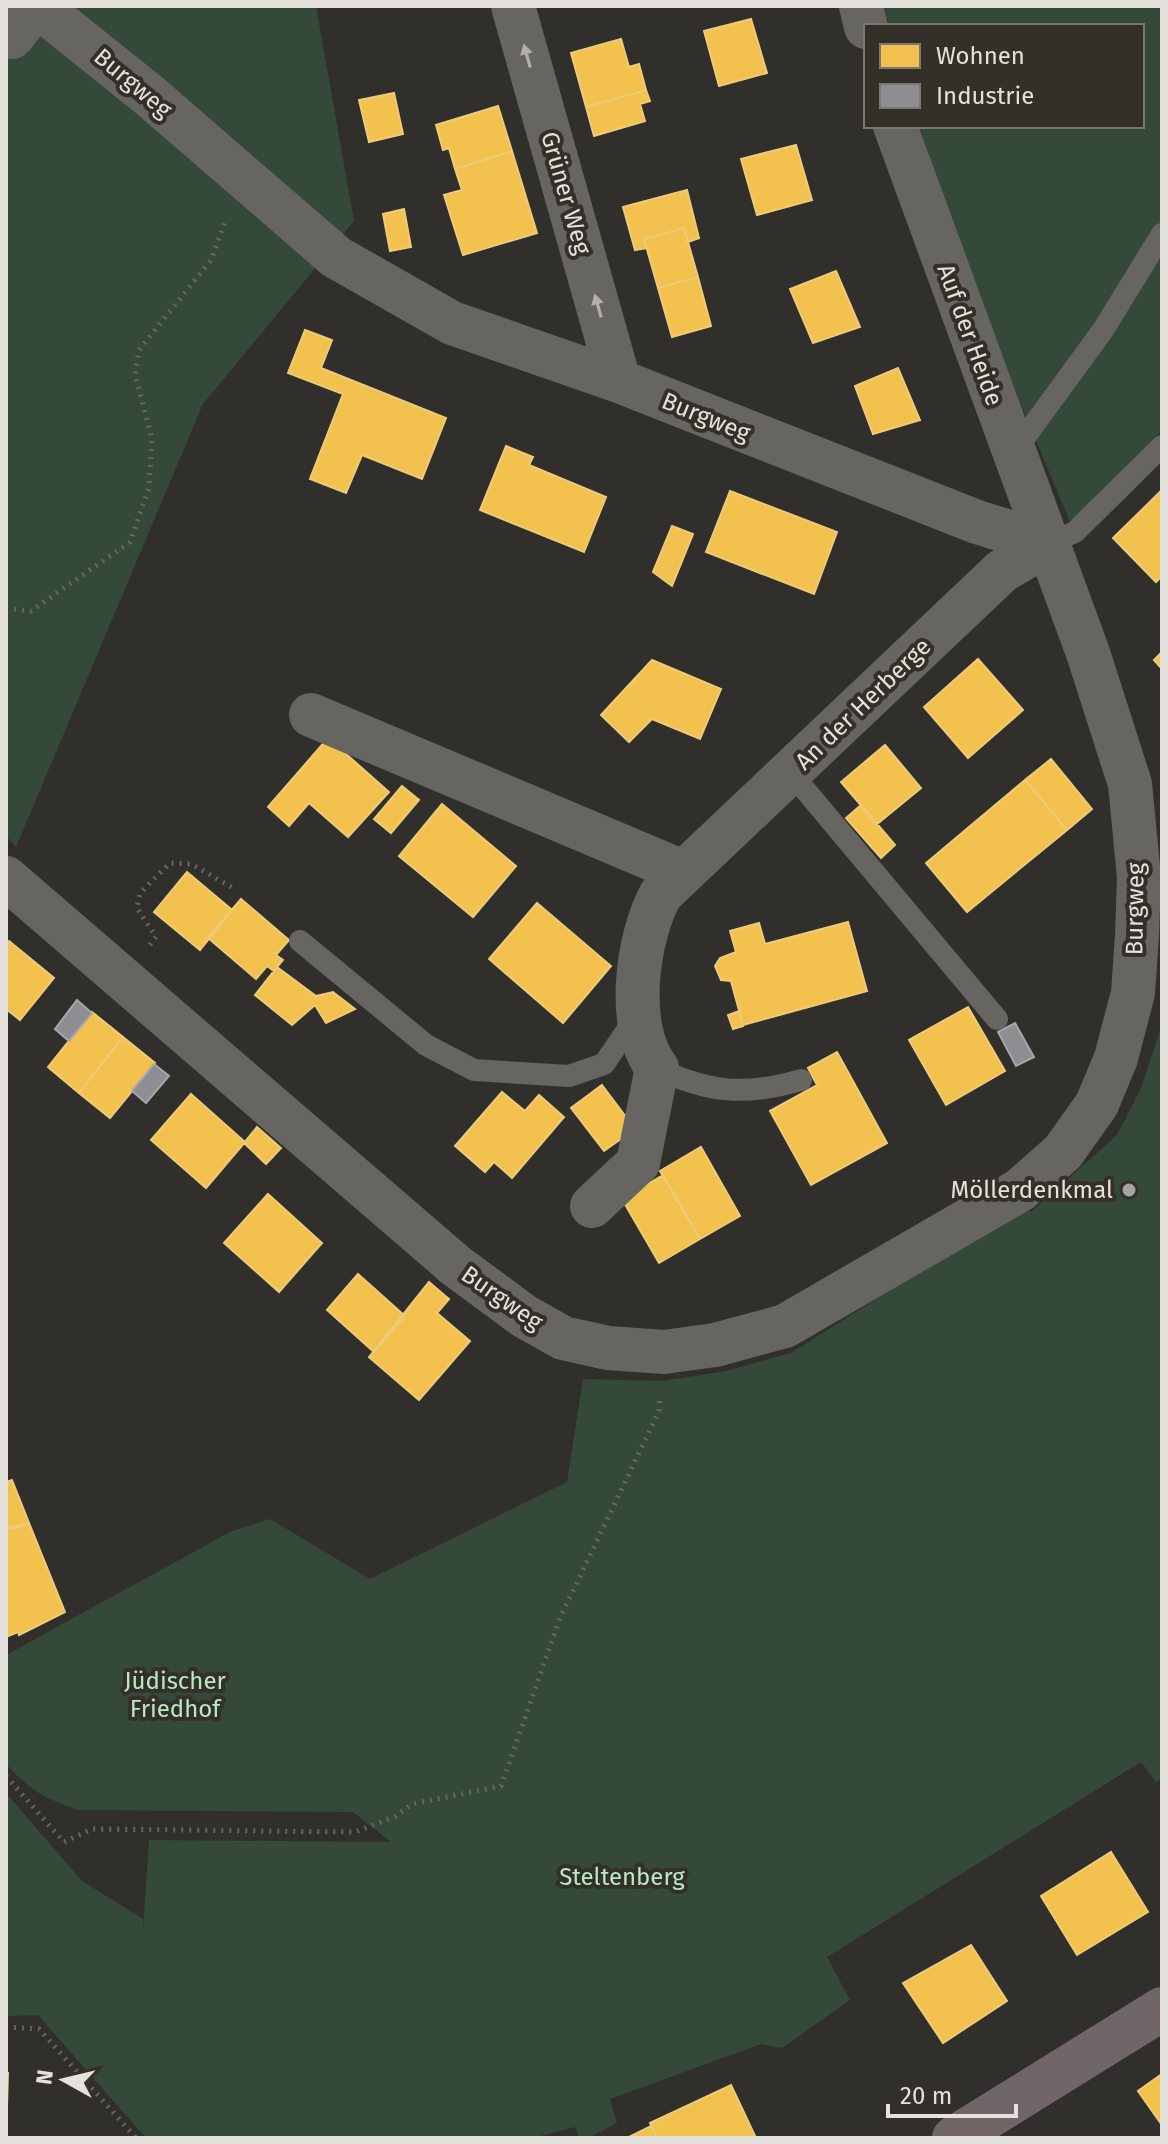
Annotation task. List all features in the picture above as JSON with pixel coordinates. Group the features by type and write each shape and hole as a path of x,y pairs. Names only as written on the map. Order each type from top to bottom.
{"main road":[{"path":"954,2138 1162,2009"}],"street":[{"name":"Burgweg","path":"6,36 12,37 37,6 336,257 452,323 619,381 963,517 1048,544 1130,784 1139,877 1133,993 1116,1058 1097,1104 1063,1152 1020,1190 785,1326 715,1345 664,1352 608,1348 563,1338 524,1316 455,1265 126,978 6,878"},
{"name":"Grüner Weg","path":"513,6 619,381"},
{"name":"Auf der Heide","path":"896,128 1048,544"},
{"name":"An der Herberge","path":"657,1068 644,1052 637,1016 647,918 661,894 1002,571 1048,544"},
{"path":"311,715 683,872"},
{"path":"592,1206 638,1163 657,1068"}],"lane":[{"path":"1014,452 1103,330 1162,234"},
{"path":"1048,544 1075,532 1162,446"},
{"path":"791,773 997,1019"},
{"path":"300,941 426,1045 474,1070 569,1076 604,1064 637,1016"},
{"path":"657,1068 684,1081 719,1090 762,1091 801,1080"}],"path":[{"path":"6,608 31,611 130,542 149,488 152,439 135,375 139,350 211,260 232,201 235,170"},
{"path":"126,978 156,937 137,908 140,893 156,873 170,863 191,864 233,888"},
{"path":"6,1776 64,1842 92,1829 355,1832 396,1816 412,1804 501,1786 560,1618 659,1411 664,1352"},
{"path":"6,2027 39,2029 136,2138"}],"green space":[{"path":"6,6 316,6 354,221 203,404 16,847 6,836"},
{"path":"884,6 1162,6 1162,430 1071,524 987,323 920,128 1144,128 1144,24 888,24"},
{"name":"Steltenberg","path":"1162,1024 1162,1778 1156,1782 1141,1762 827,1957 850,2000 782,2048 761,2044 610,2099 617,2123 588,2138 580,2138 575,2127 532,2138 146,2138 38,2015 6,2016 6,1793 82,1881 143,1919 143,1930 149,1840 391,1842 353,1812 78,1810 47,1797 30,1787 6,1764 6,1655 230,1532 270,1519 370,1579 567,1482 583,1379 662,1381 726,1371 791,1353 1023,1206 1031,1212 1117,1135 1141,1088"}],"building: Wohnen":[{"path":"751,19 767,73 719,86 704,31"},
{"path":"621,39 629,67 639,64 646,90 586,107 571,53"},
{"path":"646,90 650,101 640,104 645,121 594,136 586,107"},
{"path":"394,93 403,134 369,142 359,100"},
{"path":"498,106 512,151 455,169 449,148 443,150 436,125"},
{"path":"796,145 812,200 757,215 741,159"},
{"path":"512,151 537,233 463,255 444,195 462,190 455,169"},
{"path":"687,190 699,238 688,242 684,228 644,239 647,248 635,250 623,207"},
{"path":"404,209 411,247 390,251 383,214"},
{"path":"684,228 698,277 658,288 644,239"},
{"path":"836,271 860,327 813,343 790,289"},
{"path":"698,277 711,326 672,337 658,288"},
{"path":"305,330 332,340 321,368 446,418 422,479 362,455 346,493 310,479 343,394 288,373"},
{"path":"898,368 920,420 873,434 855,386"},
{"path":"506,446 533,457 529,465 606,497 584,552 480,510"},
{"path":"1162,490 1162,576 1156,582 1113,538"},
{"path":"730,491 837,532 814,594 706,552"},
{"path":"672,526 693,534 672,586 653,572"},
{"path":"1162,652 1162,669 1154,660"},
{"path":"978,659 1023,710 968,758 924,707"},
{"path":"652,660 721,689 700,739 652,719 629,742 601,715"},
{"path":"328,738 389,792 348,837 309,803 289,826 268,807"},
{"path":"885,745 921,788 877,824 841,782"},
{"path":"1051,759 1092,809 1067,830 1025,780"},
{"path":"1025,780 1067,830 967,912 926,863"},
{"path":"402,786 419,800 391,833 374,819"},
{"path":"442,804 516,866 473,917 399,856"},
{"path":"861,805 895,845 881,858 846,818"},
{"path":"187,872 232,910 200,950 154,912"},
{"path":"241,899 289,940 276,955 283,960 274,971 267,966 256,979 208,938"},
{"path":"537,903 611,966 563,1023 489,959"},
{"path":"848,922 867,991 743,1025 731,981 721,980 715,966 720,958 736,952 730,931 759,923 765,944"},
{"path":"9,941 54,978 20,1020 6,1009 6,944"},
{"path":"277,967 316,996 333,992 355,1009 326,1023 315,1005 292,1025 255,995"},
{"path":"968,1007 1005,1071 946,1105 909,1040"},
{"path":"739,1011 743,1026 733,1029 728,1015"},
{"path":"92,1012 123,1037 79,1093 48,1067"},
{"path":"123,1037 155,1063 110,1118 79,1093"},
{"path":"837,1052 887,1143 811,1185 770,1111 817,1085 808,1068"},
{"path":"602,1085 635,1129 604,1151 571,1108"},
{"path":"502,1092 525,1111 539,1095 564,1117 512,1178 494,1162 485,1172 455,1146"},
{"path":"191,1094 245,1142 206,1188 151,1140"},
{"path":"257,1127 281,1148 266,1164 244,1143"},
{"path":"701,1147 740,1216 700,1239 660,1171"},
{"path":"663,1175 700,1239 659,1263 622,1199"},
{"path":"268,1194 322,1243 279,1292 224,1243"},
{"path":"358,1274 405,1316 374,1352 327,1310"},
{"path":"429,1282 449,1299 437,1313 470,1341 419,1400 369,1357"},
{"path":"12,1480 29,1523 6,1529 6,1482"},
{"path":"29,1523 65,1612 19,1635 18,1632 6,1637 6,1529"},
{"path":"1111,1852 1148,1912 1077,1955 1041,1896"},
{"path":"971,1945 1007,2001 943,2043 903,1983"},
{"path":"6,2073 8,2073 6,2138"},
{"path":"1162,2074 1162,2125 1138,2091"},
{"path":"731,2085 756,2138 657,2138 650,2123"},
{"path":"651,2126 657,2138 627,2138"}],"building: Industrie":[{"path":"77,1000 92,1013 69,1041 55,1029"},
{"path":"1015,1023 1034,1057 1016,1066 998,1032"},
{"path":"154,1064 169,1076 146,1103 132,1091"}],"place":[{"name":"Möllerdenkmal","path":"1129,1190"}],"park label":[{"name":"Jüdischer Friedhof","path":"175,1695"}]}
